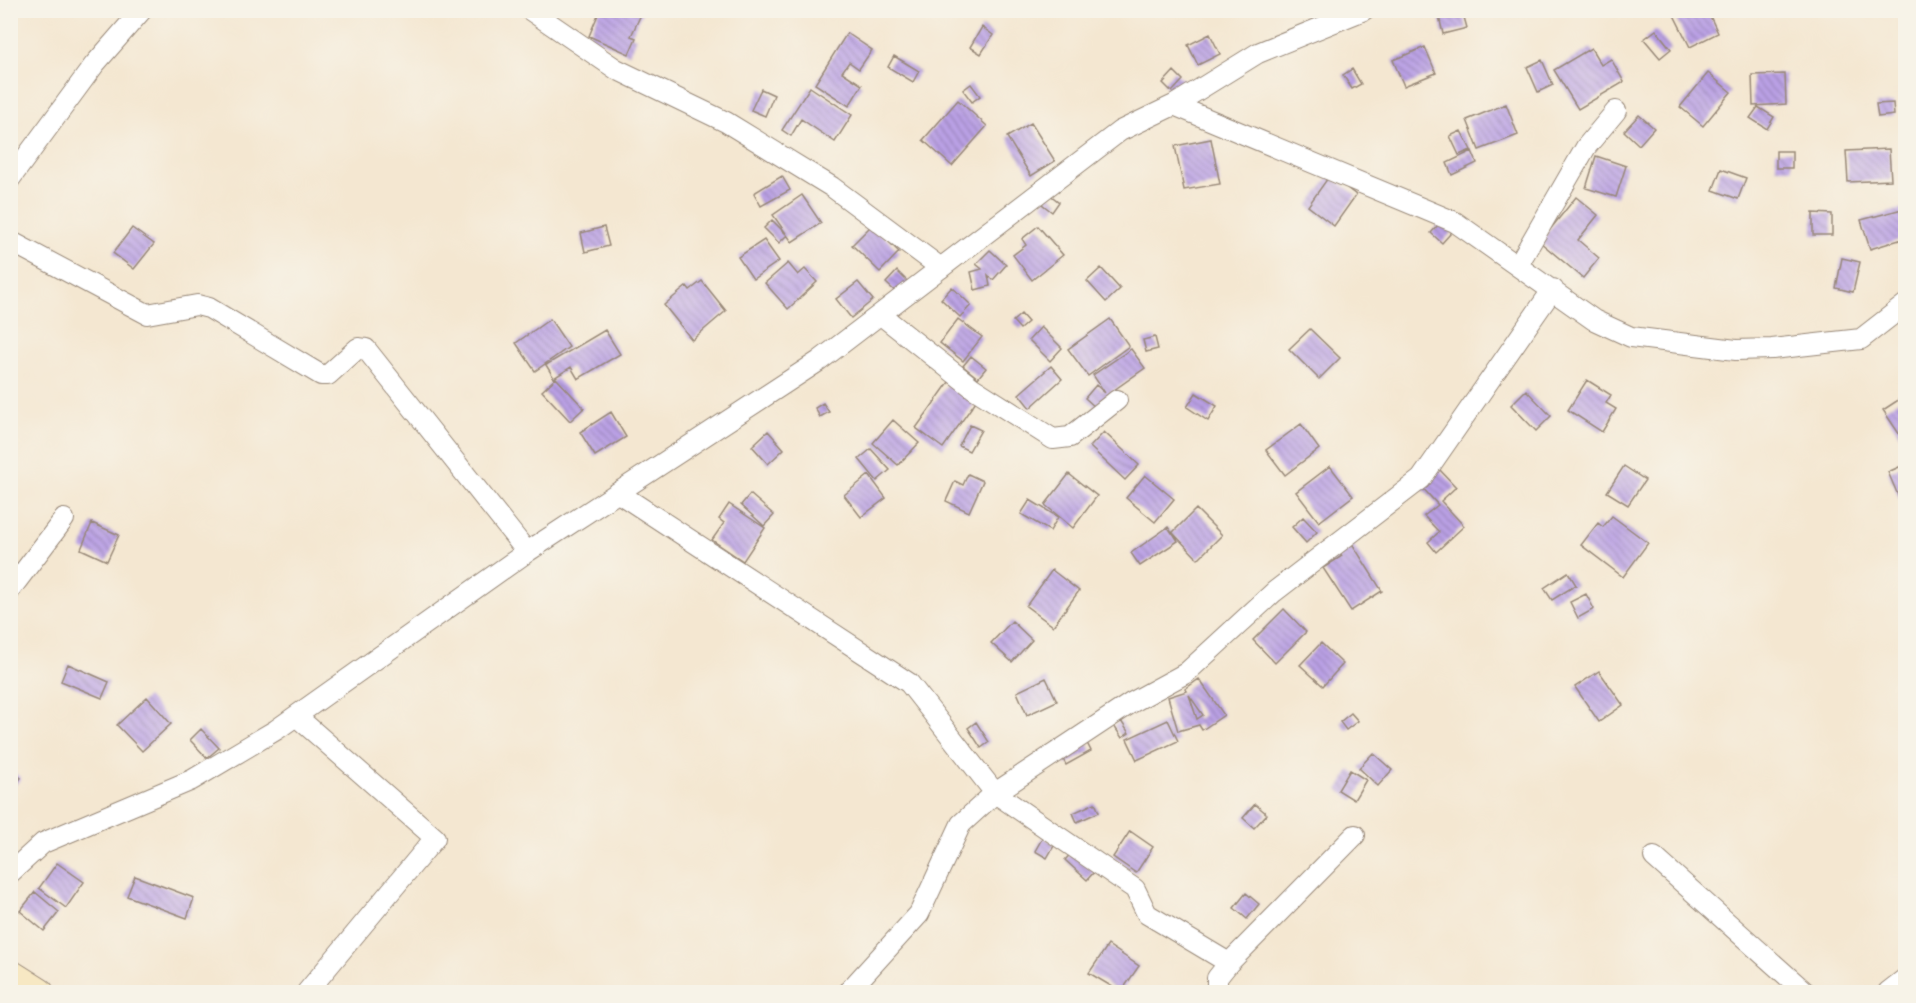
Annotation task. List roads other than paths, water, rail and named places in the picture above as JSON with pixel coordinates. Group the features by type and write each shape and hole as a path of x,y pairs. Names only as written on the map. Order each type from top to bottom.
{"main road":[{"path":"10,973 40,993"}],"street":[{"path":"10,179 94,66 142,10"},
{"path":"530,10 616,69 726,122 832,188 941,268"},
{"path":"10,873 43,843 192,780 296,716 527,552 620,494 819,361 1119,131 1174,105 1258,53 1364,10"},
{"path":"1174,105 1455,222 1554,289 1594,320 1631,337 1736,350 1772,349 1861,339 1905,304"},
{"path":"1518,265 1586,147 1616,111"},
{"path":"10,241 147,314 197,305 209,308 321,375 328,375 358,348 366,349 527,552"},
{"path":"848,993 920,914 961,824 995,793 1131,703 1186,673 1274,591 1421,479 1554,289"},
{"path":"881,315 973,388 1053,440 1070,437 1117,400"},
{"path":"620,494 909,683 995,793 1135,890 1147,914 1229,963"},
{"path":"10,590 64,519"},
{"path":"296,716 435,838 307,993"},
{"path":"1217,993 1217,978 1229,963 1355,835"},
{"path":"1654,857 1806,993"},
{"path":"1888,993 1905,978"}]}
